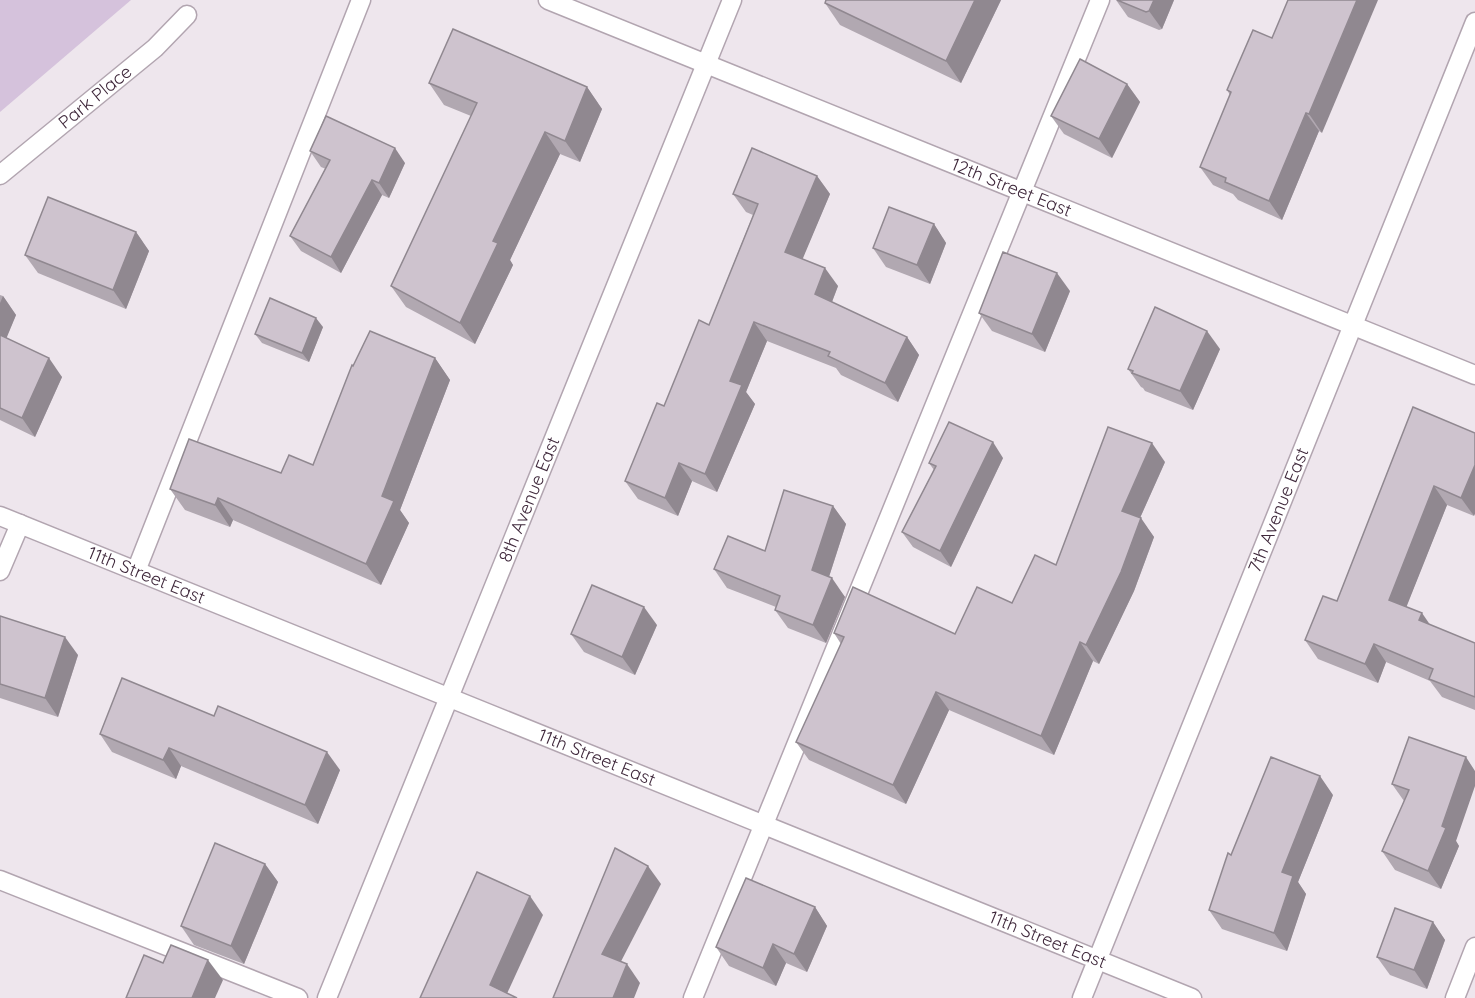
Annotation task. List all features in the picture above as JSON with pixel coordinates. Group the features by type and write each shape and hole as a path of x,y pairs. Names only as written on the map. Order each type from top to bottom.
{"street":[{"path":"136,571 361,0"},
{"name":"12th Street East","path":"548,0 1475,375"},
{"name":"8th Avenue East","path":"327,998 732,0"},
{"path":"693,998 1100,0"},
{"name":"Park Place","path":"0,175 155,48 187,15"},
{"name":"7th Avenue East","path":"1082,998 1475,22"},
{"name":"11th Street East","path":"0,516 1192,998"},
{"path":"0,571 20,524"},
{"path":"0,880 298,998"},
{"path":"1455,998 1475,947"}],"shaded area":[{"path":"0,0 131,0 0,112"}],"building":[{"path":"826,0 975,0 946,61 825,3"},
{"path":"1117,0 1154,0 1149,11 1146,12"},
{"path":"1288,0 1357,0 1269,201 1225,182 1226,178 1200,167 1231,92 1227,90 1253,30 1272,38"},
{"path":"453,29 587,87 565,141 545,132 493,241 498,243 460,323 391,286 477,103 429,83"},
{"path":"1080,59 1127,84 1099,139 1051,116"},
{"path":"326,116 395,148 379,183 372,180 331,257 290,236 330,160 310,151"},
{"path":"752,148 817,176 785,252 825,268 815,294 907,337 885,383 828,356 830,352 754,322 730,381 742,385 705,474 679,463 665,498 625,481 657,403 664,406 699,320 709,325 758,204 733,194"},
{"path":"48,197 136,232 113,290 25,255"},
{"path":"889,207 934,224 917,265 873,248"},
{"path":"1003,252 1057,273 1032,334 979,313"},
{"path":"270,298 316,318 302,353 255,334"},
{"path":"1155,307 1207,331 1180,391 1132,373 1133,371 1128,369"},
{"path":"370,331 435,358 382,496 394,501 366,564 218,498 215,505 170,489 189,439 281,473 289,455 313,465 352,365"},
{"path":"0,335 49,358 22,418 0,408"},
{"path":"1413,407 1475,433 1475,465 1461,498 1434,486 1389,600 1422,613 1419,620 1475,643 1475,697 1429,679 1433,669 1374,644 1365,664 1305,640 1323,596 1337,601"},
{"path":"949,422 993,442 940,551 902,532 936,466 929,463"},
{"path":"1108,427 1152,443 1122,511 1141,518 1121,572 1086,645 1080,642 1041,736 936,692 893,785 796,742 844,637 834,633 853,587 955,634 977,587 1012,603 1035,555 1056,565"},
{"path":"784,490 833,506 812,570 832,578 813,625 775,610 780,596 714,569 728,536 765,551"},
{"path":"592,585 644,607 622,657 571,634"},
{"path":"0,616 65,637 45,698 0,684"},
{"path":"122,678 214,716 218,706 327,752 305,805 169,748 163,760 100,734"},
{"path":"1409,737 1466,757 1442,826 1446,828 1428,871 1382,851 1409,790 1392,784"},
{"path":"1271,757 1320,776 1282,872 1293,876 1274,933 1209,910 1228,853 1231,855"},
{"path":"215,843 265,864 231,946 181,926"},
{"path":"615,848 648,866 602,954 627,964 613,998 553,998"},
{"path":"477,872 530,896 490,985 517,998 420,998"},
{"path":"746,878 815,907 794,954 773,944 763,968 716,947"},
{"path":"1395,908 1433,922 1414,970 1377,957"},
{"path":"171,945 208,960 192,998 126,998 144,955 163,963"}]}
